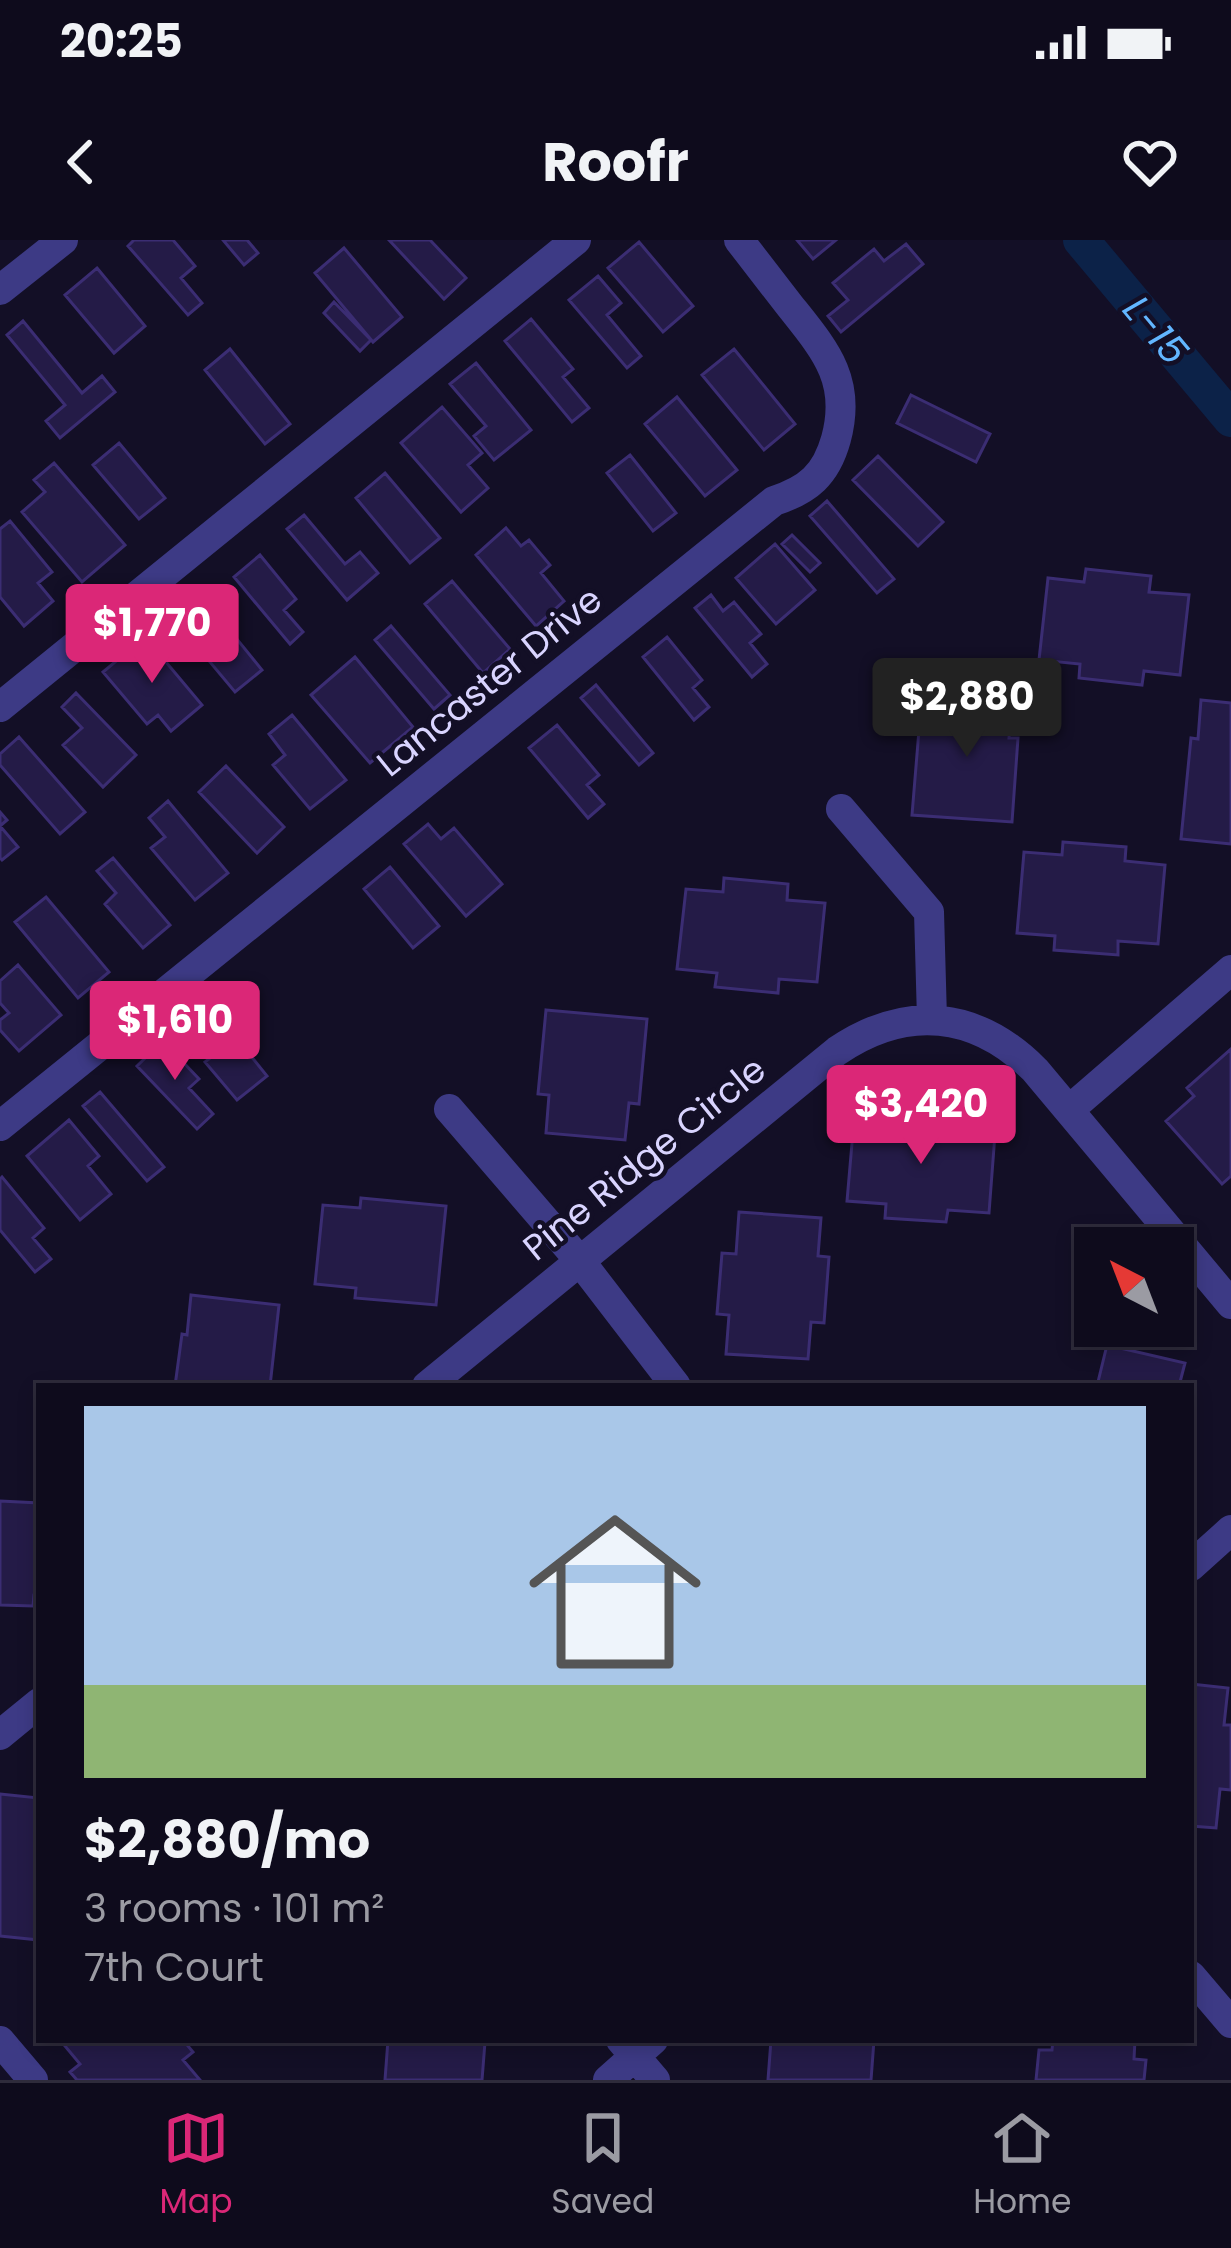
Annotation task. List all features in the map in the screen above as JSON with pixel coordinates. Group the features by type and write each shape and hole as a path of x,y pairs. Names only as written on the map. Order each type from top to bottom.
{"street":[{"path":"0,290 63,240"},
{"path":"0,707 576,240"},
{"name":"Lancaster Drive","path":"0,1126 774,501 799,493 818,476 832,454 840,424 837,378 828,354 739,240"},
{"path":"841,809 929,912 932,1019"},
{"path":"1069,1110 1231,970"},
{"name":"Pine Ridge Circle","path":"432,1383 836,1051 858,1036 907,1021 932,1019 973,1027 1017,1052 1231,1304"},
{"path":"449,1109 580,1261 674,1383"},
{"path":"1194,1563 1231,1530"},
{"path":"0,1735 36,1705"},
{"path":"1194,1980 1231,2023"},
{"path":"0,2041 33,2080"},
{"path":"608,2080 641,2054"}],"building":[{"path":"134,240 173,240 195,266 181,278 202,303 188,315 128,246"},
{"path":"223,240 247,240 258,253 244,265"},
{"path":"389,240 430,240 466,278 444,299"},
{"path":"797,240 836,240 813,259"},
{"path":"639,242 693,306 663,332 608,268"},
{"path":"906,244 923,264 841,332 828,316 848,300 833,283 874,249 884,261"},
{"path":"344,248 402,317 373,342 315,273"},
{"path":"97,268 145,326 114,353 65,295"},
{"path":"598,276 621,303 607,315 641,356 627,368 569,300"},
{"path":"334,302 371,340 360,351 324,313"},
{"path":"531,319 573,369 563,377 589,408 572,422 505,341"},
{"path":"23,321 82,393 102,376 115,392 60,438 46,421 65,405 7,335"},
{"path":"230,349 290,424 265,444 205,370"},
{"path":"734,349 795,424 764,450 702,375"},
{"path":"476,363 531,430 494,460 474,436 486,426 450,384"},
{"path":"911,395 990,434 976,462 897,423"},
{"path":"677,397 737,470 705,496 645,424"},
{"path":"442,407 482,453 468,465 488,488 461,512 401,443"},
{"path":"119,443 165,498 139,519 93,465"},
{"path":"630,455 676,513 653,531 607,473"},
{"path":"878,456 943,522 918,546 853,480"},
{"path":"54,463 125,545 82,582 22,512 45,492 34,480"},
{"path":"385,473 440,538 410,563 356,498"},
{"path":"827,501 894,579 877,593 810,516"},
{"path":"304,515 345,564 360,552 378,573 347,600 287,529"},
{"path":"10,521 52,572 38,583 53,601 24,626 0,597 0,529"},
{"path":"506,528 521,546 529,540 550,565 541,573 564,601 536,626 476,555"},
{"path":"792,535 820,563 810,572 782,544"},
{"path":"775,544 815,590 776,624 736,578"},
{"path":"260,555 296,599 284,610 303,632 290,644 234,577"},
{"path":"1086,569 1151,576 1149,592 1189,595 1180,675 1144,671 1142,685 1079,678 1080,664 1039,660 1048,578 1084,582"},
{"path":"452,581 510,649 483,673 425,604"},
{"path":"711,595 723,611 734,602 761,634 750,643 767,664 752,677 695,608"},
{"path":"190,605 204,621 215,612 262,670 235,692 174,619"},
{"path":"391,626 450,695 434,709 375,640"},
{"path":"145,637 202,705 171,731 158,715 147,724 103,672"},
{"path":"667,637 702,680 693,688 709,707 694,720 643,657"},
{"path":"355,657 413,727 370,763 311,695"},
{"path":"596,685 653,753 639,765 581,698"},
{"path":"76,693 136,755 103,787 63,745 82,728 62,707"},
{"path":"932,693 1012,698 1009,738 1018,738 1012,822 912,815 919,730 929,731"},
{"path":"1201,700 1231,703 1231,844 1181,839 1191,738 1198,739"},
{"path":"292,715 346,780 310,809 273,765 285,755 269,734"},
{"path":"557,725 599,775 587,785 604,804 588,818 529,748"},
{"path":"19,737 85,812 60,834 0,765 0,754"},
{"path":"226,766 284,827 257,853 199,792"},
{"path":"168,801 228,873 195,900 151,848 165,837 149,818"},
{"path":"428,824 441,839 454,828 502,884 466,916 404,844"},
{"path":"0,826 18,847 2,860 0,858"},
{"path":"1063,842 1126,847 1125,861 1165,865 1158,944 1118,941 1118,955 1054,950 1055,936 1017,933 1024,852 1062,855"},
{"path":"113,858 170,925 143,948 105,904 116,893 97,871"},
{"path":"390,867 439,926 413,948 364,889"},
{"path":"724,878 788,884 787,900 825,903 817,982 779,979 778,993 715,987 717,973 677,969 686,889 723,892"},
{"path":"46,897 109,972 78,998 15,922"},
{"path":"18,965 61,1015 19,1051 0,1030 0,1020 9,1013 0,1003 0,981"},
{"path":"216,993 256,1041 246,1050 267,1076 237,1100 205,1062 219,1051 190,1015"},
{"path":"546,1010 647,1019 639,1104 629,1103 625,1140 546,1133 549,1095 538,1094"},
{"path":"163,1041 199,1079 189,1088 213,1114 197,1129 137,1066"},
{"path":"1231,1049 1231,1176 1222,1184 1166,1121 1194,1096 1187,1088"},
{"path":"100,1092 164,1167 147,1181 83,1106"},
{"path":"893,1111 958,1116 957,1131 995,1134 989,1213 948,1210 946,1222 885,1218 886,1204 847,1201 854,1120 892,1123"},
{"path":"69,1120 99,1156 88,1166 111,1194 80,1220 27,1156"},
{"path":"2,1177 44,1228 33,1238 51,1259 35,1272 0,1230"},
{"path":"361,1198 446,1206 436,1305 355,1298 356,1288 315,1284 323,1205 360,1208"},
{"path":"739,1212 821,1218 818,1256 829,1257 824,1323 811,1322 808,1359 726,1354 729,1315 717,1314 722,1253 736,1254"},
{"path":"191,1295 279,1305 270,1383 175,1383 182,1334 187,1335"},
{"path":"1107,1347 1185,1363 1180,1383 1098,1383"},
{"path":"0,1501 36,1503 33,1606 0,1605"},
{"path":"1194,1684 1228,1688 1224,1725 1231,1725 1231,1790 1220,1789 1216,1828 1194,1826"},
{"path":"0,1794 36,1798 36,1940 0,1936"},
{"path":"62,2043 186,2043 193,2052 183,2060 200,2080 77,2080 70,2072 80,2064"},
{"path":"388,2043 485,2043 482,2080 385,2080"},
{"path":"771,2043 874,2043 871,2080 768,2080"},
{"path":"1053,2043 1135,2043 1134,2059 1146,2060 1144,2080 1036,2080 1039,2050 1052,2050"}],"waterway":[{"name":"L-15","path":"1081,240 1231,419"}]}
